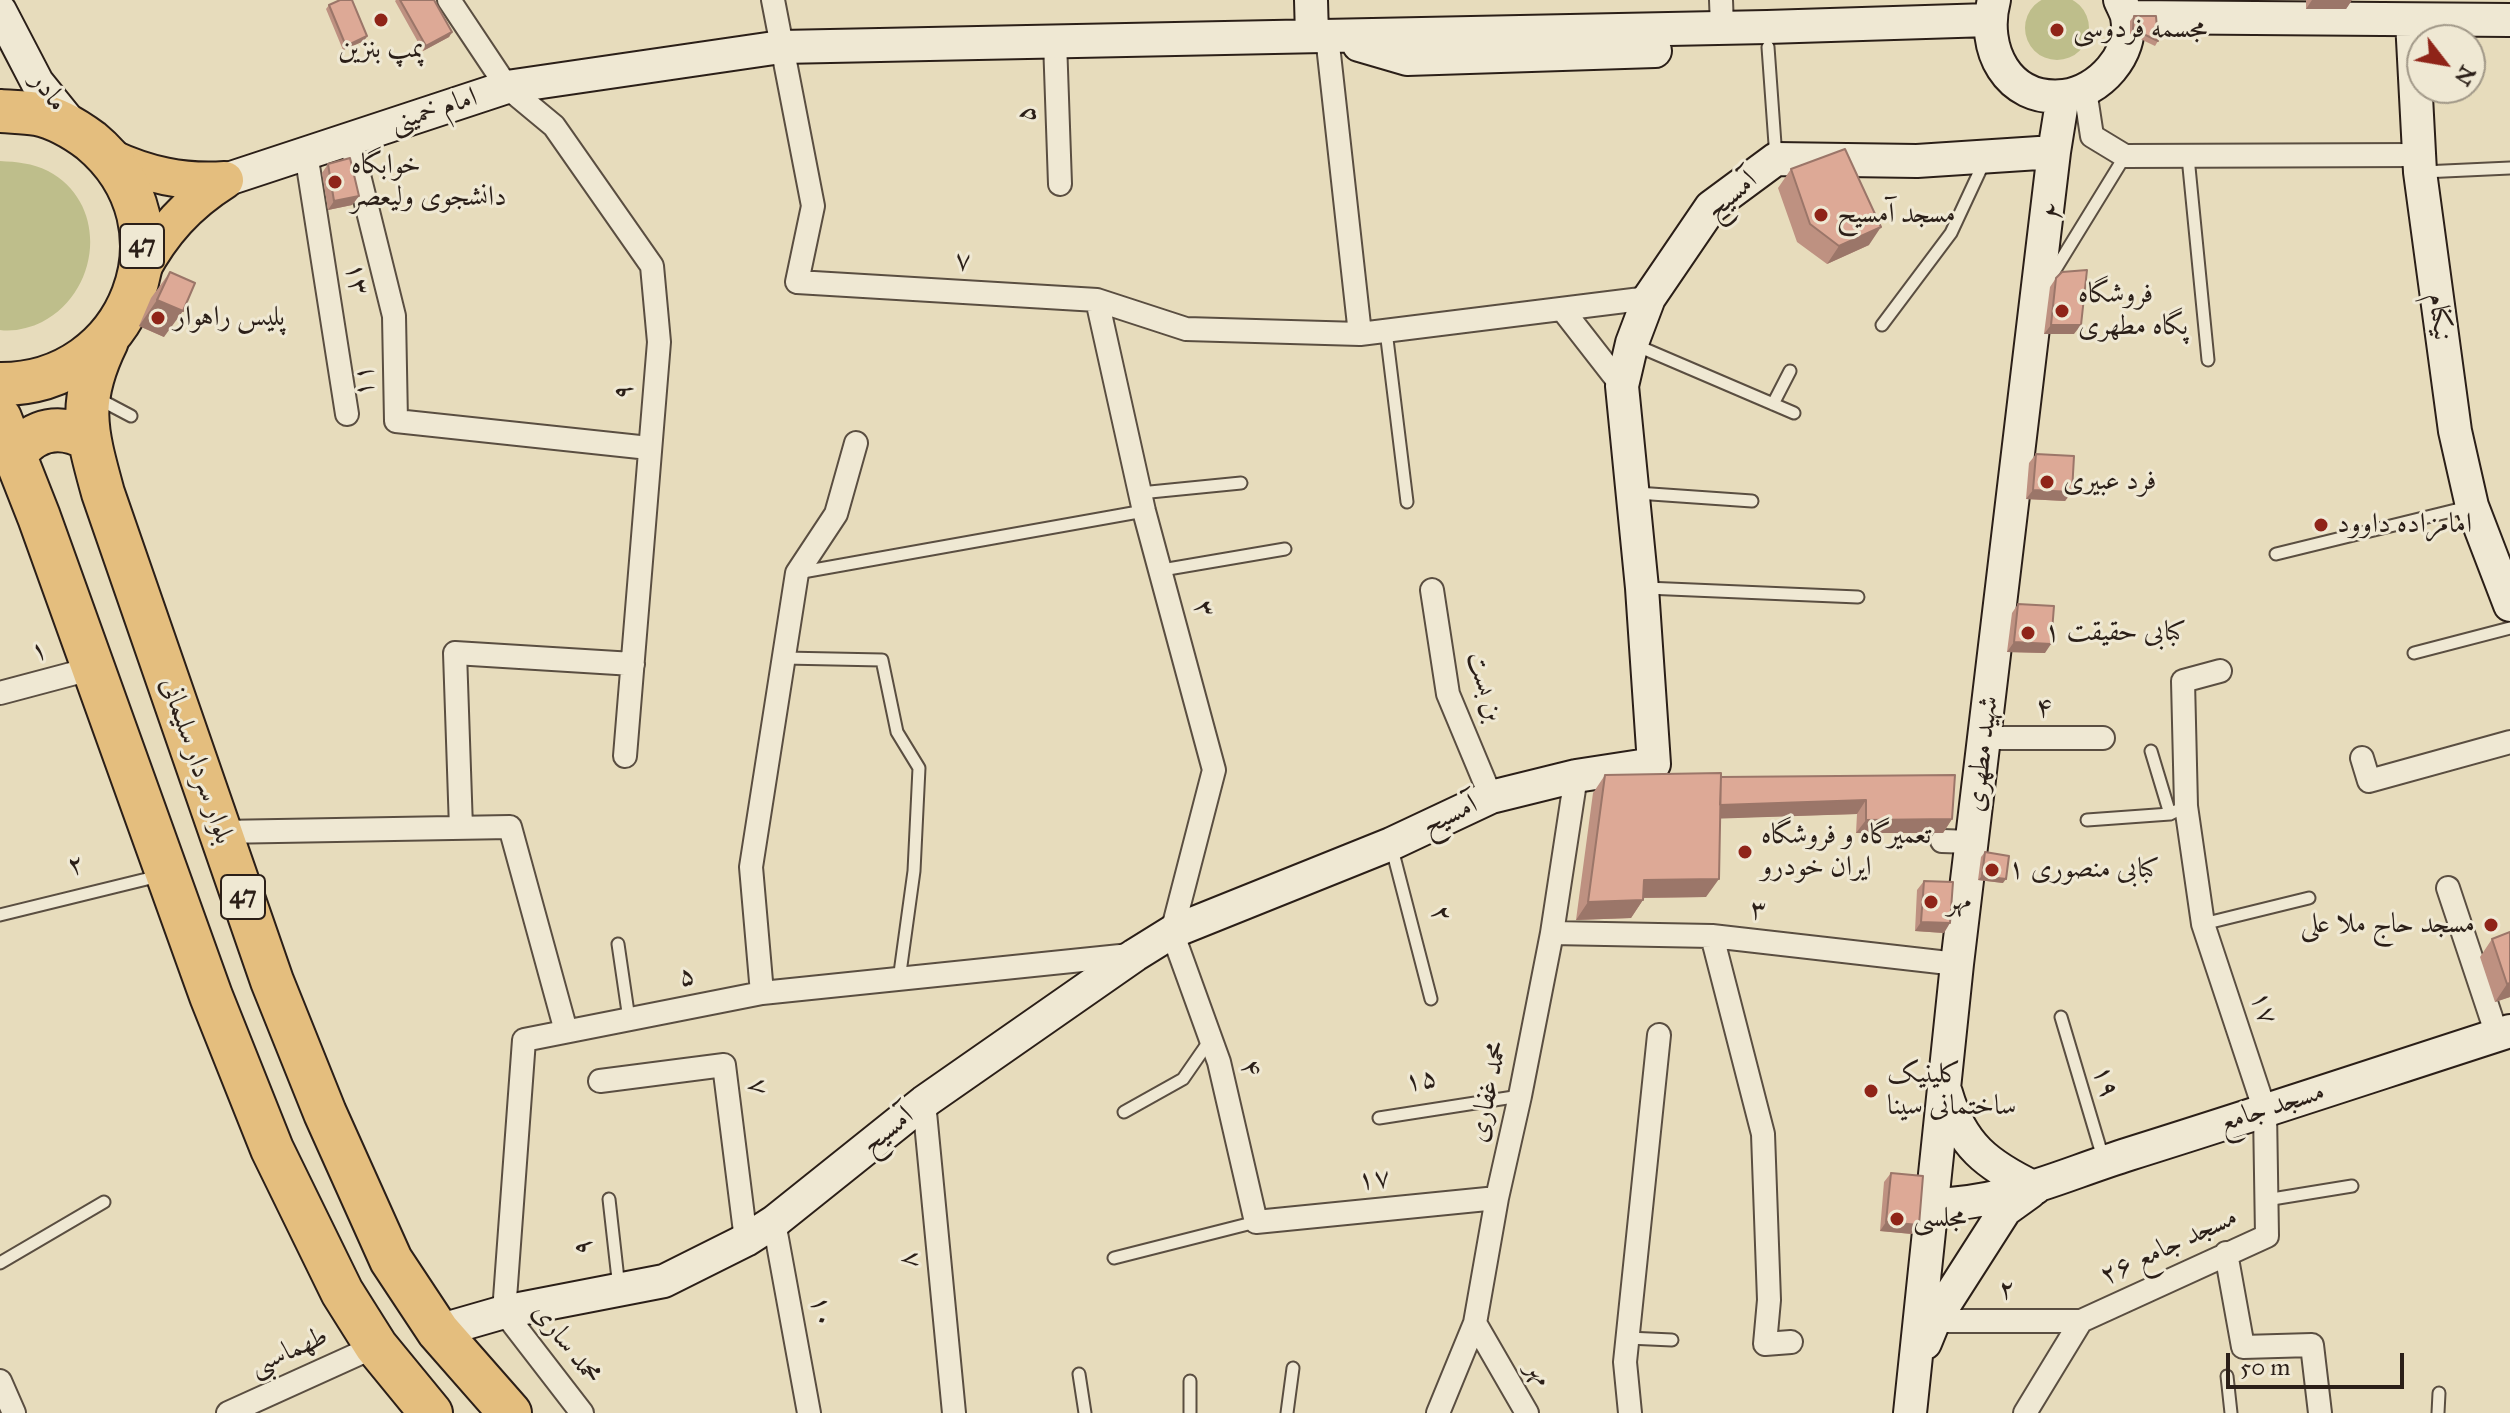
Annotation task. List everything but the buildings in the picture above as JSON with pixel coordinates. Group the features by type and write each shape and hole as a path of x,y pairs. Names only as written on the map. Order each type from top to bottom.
{"highway":[{"name":"47","path":"0,111 38,114 75,129 109,157 131,191 142,230 141,271 129,309 107,341 76,365 41,380 0,384"},
{"name":"بلوار سردار سلیمانی","path":"107,341 94,367 88,393 88,439 103,493 272,981 325,1113 391,1260 438,1331 510,1413"},
{"path":"8,436 31,438 51,430 77,432 88,439"},
{"name":"47","path":"8,436 211,996 272,1149 342,1292 376,1346 431,1413"}],"main road":[{"path":"1311,0 1329,36 1407,59 1768,47 1991,20 2000,68 2024,88 2043,95 2074,93 2104,78 2118,60 2126,40 2126,13 2258,14 2412,21 2457,15 2510,20"},
{"name":"مادر","path":"0,11 37,82 75,129"},
{"name":"امام خمینی","path":"225,180 507,87 781,47 1329,36 1722,14 1991,20"},
{"name":"نیکنام","path":"2412,21 2419,164 2455,431 2472,506 2496,559 2510,605"},
{"name":"شهید مطهری","path":"1910,1413 1926,1207 1945,1090 1957,964 1954,914 1957,842 1985,738 2054,152 2074,93"},
{"name":"آمسیح","path":"438,1331 504,1312 664,1281 746,1240 774,1222 924,1102 1172,932 1391,844 1491,797 1576,776 1654,764 1642,588 1622,386 1632,343 1649,298 1711,207 1776,159 1917,161 2054,152"},
{"path":"109,157 154,175 177,180 225,180"},
{"path":"141,271 167,228 203,193 225,180"},
{"name":"مسجد جامع","path":"2035,1188 2104,1162 2503,1033"},
{"path":"1945,1090 1953,1119 1971,1144 1998,1169 2035,1188"},
{"path":"1926,1207 1969,1204 2035,1188"},
{"path":"1915,1366 1934,1321 2005,1210 2035,1188"}],"street":[{"name":"۹","path":"449,0 507,87 554,126 652,266 659,342 625,756"},
{"path":"773,0 781,47"},
{"path":"1329,36 1360,334"},
{"name":"۵","path":"1055,41 1060,184"},
{"name":"۷","path":"781,47 813,206 797,282 1097,300 1186,329 1360,334 1649,298"},
{"path":"2074,93 2092,136 2125,156 2419,164"},
{"name":"۱۱","path":"350,139 394,316 396,421 649,448"},
{"name":"۱۳","path":"306,153 347,414"},
{"name":"۳","path":"1097,300 1142,502 1214,770 1172,932"},
{"path":"1562,309 1622,386"},
{"path":"762,993 751,867 797,573 836,514 856,443"},
{"name":"بن بست","path":"1432,590 1448,694 1491,797"},
{"path":"461,828 455,653 633,664"},
{"name":"۱","path":"0,693 94,668"},
{"name":"۱۷","path":"2220,671 2183,681 2178,810 2203,924 2265,1111"},
{"name":"۴","path":"1985,738 2103,738"},
{"path":"2362,758 2369,781 2510,742"},
{"name":"محمد غفاری","path":"1438,1413 1475,1323 1497,1198 1552,933 1576,776"},
{"path":"220,832 510,827 566,1031"},
{"path":"2448,888 2503,1033"},
{"name":"۴","path":"1172,932 1219,1062 1256,1222"},
{"name":"۳","path":"1552,933 1712,936 1957,964"},
{"path":"1712,936 1763,1134 1769,1300 1765,1344 1791,1342"},
{"name":"۵","path":"504,1312 524,1040 762,993 1135,955"},
{"path":"1630,1413 1625,1362 1659,1035"},
{"name":"۷","path":"600,1081 724,1065 746,1240"},
{"name":"۸","path":"924,1102 954,1413"},
{"name":"۲۶ مسجد جامع","path":"2025,1413 2081,1321 2267,1236 2265,1111"},
{"name":"۱۷","path":"1256,1222 1497,1198"},
{"name":"۱۰","path":"774,1222 809,1413"},
{"path":"2226,1253 2243,1347 2312,1345 2320,1413"},
{"name":"محمد ساری","path":"504,1312 582,1413"},
{"name":"۲","path":"1934,1321 2081,1321"},
{"name":"مهر","path":"1475,1323 1527,1413"},
{"name":"طهماسبی","path":"228,1413 376,1346"},
{"path":"0,1381 14,1413"}],"lane":[{"path":"1768,47 1776,159"},
{"path":"1882,325 1951,233 1987,156"},
{"name":"۲","path":"2037,299 2125,156"},
{"path":"2188,157 2208,360"},
{"path":"2419,164 2510,168"},
{"path":"1386,331 1407,502"},
{"path":"1632,343 1794,413"},
{"path":"1773,404 1790,371"},
{"path":"88,393 131,416"},
{"path":"797,573 1241,483"},
{"path":"1633,493 1752,501"},
{"path":"2276,554 2472,506"},
{"path":"1162,570 1285,549"},
{"path":"1642,588 1858,597"},
{"path":"2414,653 2510,628"},
{"path":"784,658 882,660 897,732 919,768 914,871 899,981"},
{"path":"2087,820 2178,810 2151,751"},
{"name":"۲","path":"1391,844 1431,999"},
{"name":"۲","path":"0,915 167,874"},
{"path":"2203,924 2309,898"},
{"path":"618,944 629,1019"},
{"name":"۱۹","path":"2061,1017 2104,1162"},
{"path":"1124,1112 1183,1079 1210,1040"},
{"name":"۱۵","path":"1379,1118 1520,1096"},
{"path":"2266,1200 2352,1186"},
{"name":"۹","path":"609,1199 619,1289"},
{"path":"0,1263 104,1202"},
{"path":"1114,1258 1256,1222"},
{"path":"1628,1338 1672,1340"},
{"path":"1287,1413 1293,1368"},
{"path":"1079,1374 1085,1413"},
{"path":"2227,1376 2231,1413"},
{"path":"1190,1381 1190,1413"},
{"path":"2438,1413 2439,1393"}],"green space":[{"path":"2057,-4 2080,5 2089,28 2080,51 2057,60 2034,51 2025,28 2034,5"},
{"path":"0,161 18,162 48,171 68,186 81,204 89,225 90,248 86,270 76,290 61,308 42,322 11,330 0,330"}],"place":[{"name":"پمپ بنزین","path":"381,20"},
{"name":"مجسمه فردوسی","path":"2057,30"},
{"name":"خوابگاه دانشجوی ولیعصر","path":"335,182"},
{"name":"مسجد آمسیح","path":"1821,215"},
{"name":"فروشگاه پگاه مطهری","path":"2062,311"},
{"name":"پلیس راهوار","path":"158,318"},
{"name":"فرد عبیری","path":"2047,482"},
{"name":"امامزاده داوود","path":"2321,525"},
{"name":"کبابی حقیقت ۱","path":"2028,633"},
{"name":"تعمیرگاه و فروشگاه ایران خودرو","path":"1745,852"},
{"name":"کبابی منصوری ۱","path":"1992,870"},
{"name":"مهر","path":"1931,902"},
{"name":"مسجد حاج ملا علی","path":"2491,925"},
{"name":"کلینیک ساختمانی سینا","path":"1871,1091"},
{"name":"مجلسی","path":"1897,1219"}]}
